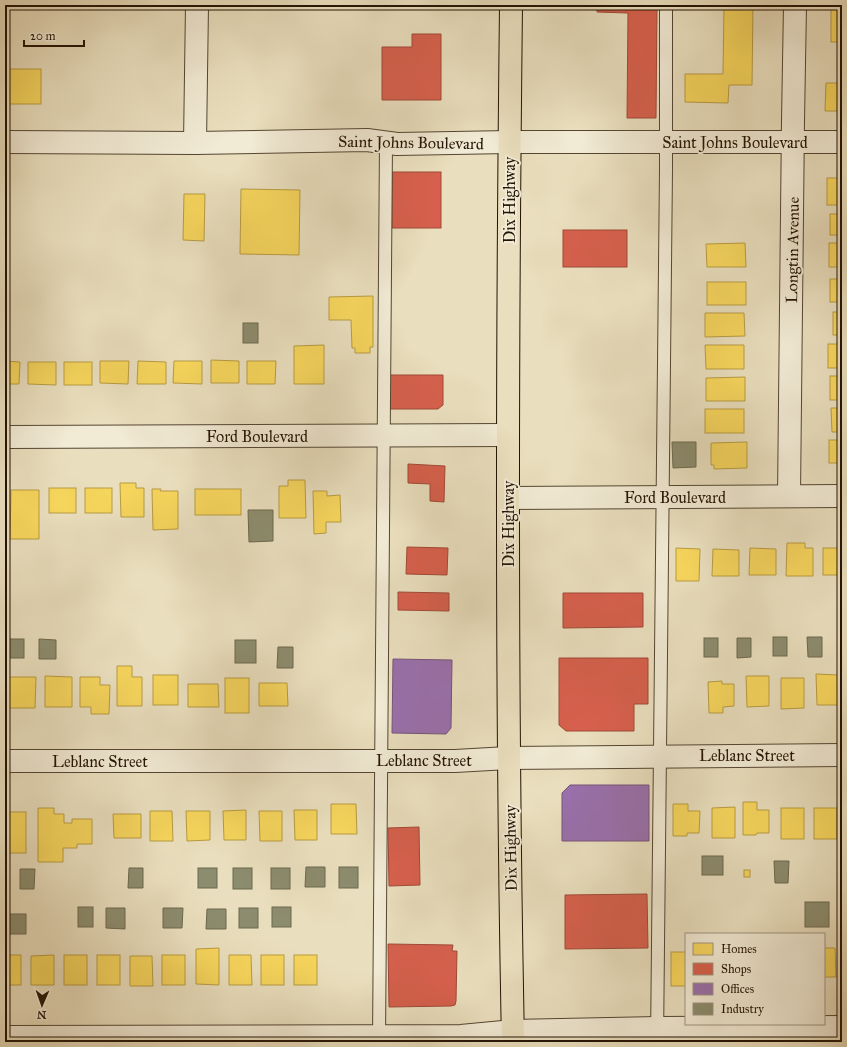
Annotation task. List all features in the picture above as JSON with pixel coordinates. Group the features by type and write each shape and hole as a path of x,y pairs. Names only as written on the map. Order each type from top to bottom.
{"main road":[{"name":"Dix Highway","path":"511,5 509,142 508,758 512,1036"}],"street":[{"path":"195,143 197,5"},
{"name":"Longtin Avenue","path":"789,496 795,5"},
{"name":"Saint Johns Boulevard","path":"5,142 195,143 367,140 404,144 509,142 842,142"},
{"name":"Ford Boulevard","path":"5,437 508,435"},
{"name":"Ford Boulevard","path":"508,498 842,496"},
{"name":"Leblanc Street","path":"5,761 455,761 508,758 842,755"},
{"path":"5,1037 379,1039 461,1036 657,1035 842,1027"}],"lane":[{"path":"657,1035 663,497 666,5"},
{"path":"379,1039 386,142"}],"building: Homes":[{"path":"724,5 753,5 752,85 729,85 728,103 685,102 685,74 723,74"},
{"path":"831,5 842,5 842,42 831,42"},
{"path":"5,69 41,69 41,104 5,104"},
{"path":"826,83 842,83 842,111 825,111"},
{"path":"827,178 842,178 842,205 827,205"},
{"path":"241,189 300,190 299,255 240,254"},
{"path":"184,194 205,194 204,241 183,240"},
{"path":"830,214 842,214 842,235 830,235"},
{"path":"745,243 746,267 707,267 706,244"},
{"path":"829,243 842,243 842,267 829,267"},
{"path":"830,279 842,279 842,302 830,302"},
{"path":"707,282 746,282 746,305 707,305"},
{"path":"373,296 373,347 370,347 370,353 355,353 355,348 352,348 351,320 329,320 329,297"},
{"path":"833,312 842,312 842,335 833,335"},
{"path":"705,313 744,313 745,336 705,337"},
{"path":"828,344 842,344 842,368 828,368"},
{"path":"324,345 324,384 294,384 294,346"},
{"path":"705,345 744,345 744,369 706,369"},
{"path":"211,360 239,361 239,383 211,383"},
{"path":"5,361 20,362 19,384 5,384"},
{"path":"100,361 129,361 128,384 100,383"},
{"path":"138,361 166,362 166,384 137,384"},
{"path":"174,361 202,361 202,384 173,383"},
{"path":"247,361 276,361 275,384 247,384"},
{"path":"28,362 56,362 56,385 28,384"},
{"path":"64,362 92,362 92,385 64,385"},
{"path":"830,376 842,376 842,400 830,400"},
{"path":"745,377 745,401 706,401 706,378"},
{"path":"831,408 842,408 842,432 832,432"},
{"path":"705,409 744,409 744,433 705,433"},
{"path":"829,440 842,440 842,463 829,463"},
{"path":"747,442 747,468 714,469 714,465 711,465 711,443"},
{"path":"288,480 305,480 306,518 279,518 279,486 288,486"},
{"path":"120,483 136,483 136,488 144,488 144,517 121,517"},
{"path":"49,488 76,488 76,513 49,513"},
{"path":"85,488 112,488 112,513 85,513"},
{"path":"152,489 161,489 160,491 178,491 178,529 153,530"},
{"path":"195,489 241,489 241,515 195,515"},
{"path":"11,490 39,490 39,539 10,539"},
{"path":"313,491 327,491 327,496 340,495 341,522 326,522 326,533 314,534"},
{"path":"787,543 805,543 805,548 813,548 813,576 786,576"},
{"path":"676,548 700,549 699,581 676,581"},
{"path":"750,548 776,549 776,575 749,575"},
{"path":"823,548 842,548 842,575 823,575"},
{"path":"713,549 739,550 739,576 712,576"},
{"path":"117,666 132,666 132,677 142,677 142,706 117,706"},
{"path":"816,674 839,675 839,705 817,705"},
{"path":"153,675 178,675 178,705 153,705"},
{"path":"45,676 72,677 72,707 45,707"},
{"path":"746,676 769,676 769,706 747,707"},
{"path":"8,677 36,677 35,708 8,708"},
{"path":"80,677 100,677 100,685 110,685 109,714 91,714 91,707 80,707"},
{"path":"225,678 249,678 249,713 225,713"},
{"path":"781,678 804,678 804,708 781,709"},
{"path":"722,681 722,684 734,684 734,706 723,707 723,713 709,713 708,682"},
{"path":"259,683 287,683 288,706 259,706"},
{"path":"188,684 218,684 219,707 188,707"},
{"path":"743,802 757,802 757,810 769,810 769,833 743,835"},
{"path":"331,804 356,804 357,834 331,834"},
{"path":"673,804 688,804 688,811 700,811 699,833 687,833 687,836 673,836"},
{"path":"735,807 735,838 712,838 712,808"},
{"path":"38,808 54,808 54,814 64,814 64,823 72,823 72,819 92,819 92,844 77,844 77,848 63,848 63,862 38,862"},
{"path":"781,808 804,808 804,839 781,839"},
{"path":"814,808 837,808 837,839 814,839"},
{"path":"246,810 246,840 224,840 223,811"},
{"path":"294,810 317,810 317,840 295,840"},
{"path":"150,811 172,811 173,841 150,841"},
{"path":"186,811 210,811 210,840 187,841"},
{"path":"259,811 282,811 282,841 260,841"},
{"path":"5,812 26,812 26,853 5,853"},
{"path":"113,814 141,814 141,838 114,838"},
{"path":"744,870 750,870 750,877 744,877"},
{"path":"219,948 219,985 196,984 196,949"},
{"path":"825,948 835,948 836,977 825,977"},
{"path":"671,952 685,952 685,986 671,986"},
{"path":"5,955 21,955 21,985 5,985"},
{"path":"54,955 54,985 31,985 31,956"},
{"path":"64,955 87,955 87,985 64,985"},
{"path":"97,955 120,955 120,985 97,985"},
{"path":"162,955 185,955 185,985 162,985"},
{"path":"229,955 251,955 252,985 229,985"},
{"path":"261,955 284,955 284,985 261,985"},
{"path":"294,955 317,955 317,985 294,985"},
{"path":"130,956 152,956 153,986 130,986"}],"building: Shops":[{"path":"597,5 657,5 656,118 627,118 628,13 597,12"},
{"path":"412,34 441,34 441,100 382,100 382,47 412,47"},
{"path":"392,172 441,172 441,228 392,228"},
{"path":"563,230 627,230 627,267 563,267"},
{"path":"390,375 443,375 443,405 438,409 390,409"},
{"path":"408,464 445,466 444,502 430,501 430,484 408,483"},
{"path":"407,547 448,548 447,575 406,574"},
{"path":"398,592 449,593 449,611 398,610"},
{"path":"563,593 643,593 643,627 563,628"},
{"path":"559,658 648,658 648,704 634,704 634,731 566,731 559,725"},
{"path":"419,827 420,885 389,886 388,828"},
{"path":"647,894 648,948 565,949 565,895"},
{"path":"388,944 453,945 452,951 457,951 455,1005 389,1007"}],"building: Offices":[{"path":"393,659 452,660 451,728 446,734 392,733"},
{"path":"570,785 649,785 649,841 562,841 562,793"}],"building: Industry":[{"path":"243,323 258,323 258,343 243,343"},
{"path":"672,442 696,442 696,467 673,468"},
{"path":"248,510 273,510 273,541 249,542"},
{"path":"5,537 8,537 8,559 5,559"},
{"path":"773,637 787,637 787,656 773,656"},
{"path":"807,637 822,637 822,657 808,657"},
{"path":"704,638 718,638 718,657 704,657"},
{"path":"737,638 751,638 751,657 737,658"},
{"path":"5,639 24,639 24,658 5,658"},
{"path":"39,639 56,640 56,659 39,659"},
{"path":"235,640 256,640 256,663 235,663"},
{"path":"278,647 293,647 293,668 277,668"},
{"path":"702,856 723,856 723,875 702,875"},
{"path":"774,861 789,861 788,883 775,883"},
{"path":"306,867 325,867 325,887 305,887"},
{"path":"339,867 358,867 358,888 339,888"},
{"path":"129,868 143,868 143,888 128,888"},
{"path":"198,868 217,868 217,888 198,888"},
{"path":"233,868 252,868 252,889 233,889"},
{"path":"271,868 290,868 290,889 271,889"},
{"path":"20,869 35,869 34,889 20,889"},
{"path":"805,902 829,902 829,927 805,927"},
{"path":"78,907 93,907 93,927 78,927"},
{"path":"272,907 291,907 291,927 272,927"},
{"path":"106,908 125,908 125,929 106,928"},
{"path":"163,908 183,908 182,928 163,928"},
{"path":"239,908 258,908 258,928 239,928"},
{"path":"207,909 226,909 226,929 206,929"},
{"path":"5,914 26,914 26,934 5,934"}]}
